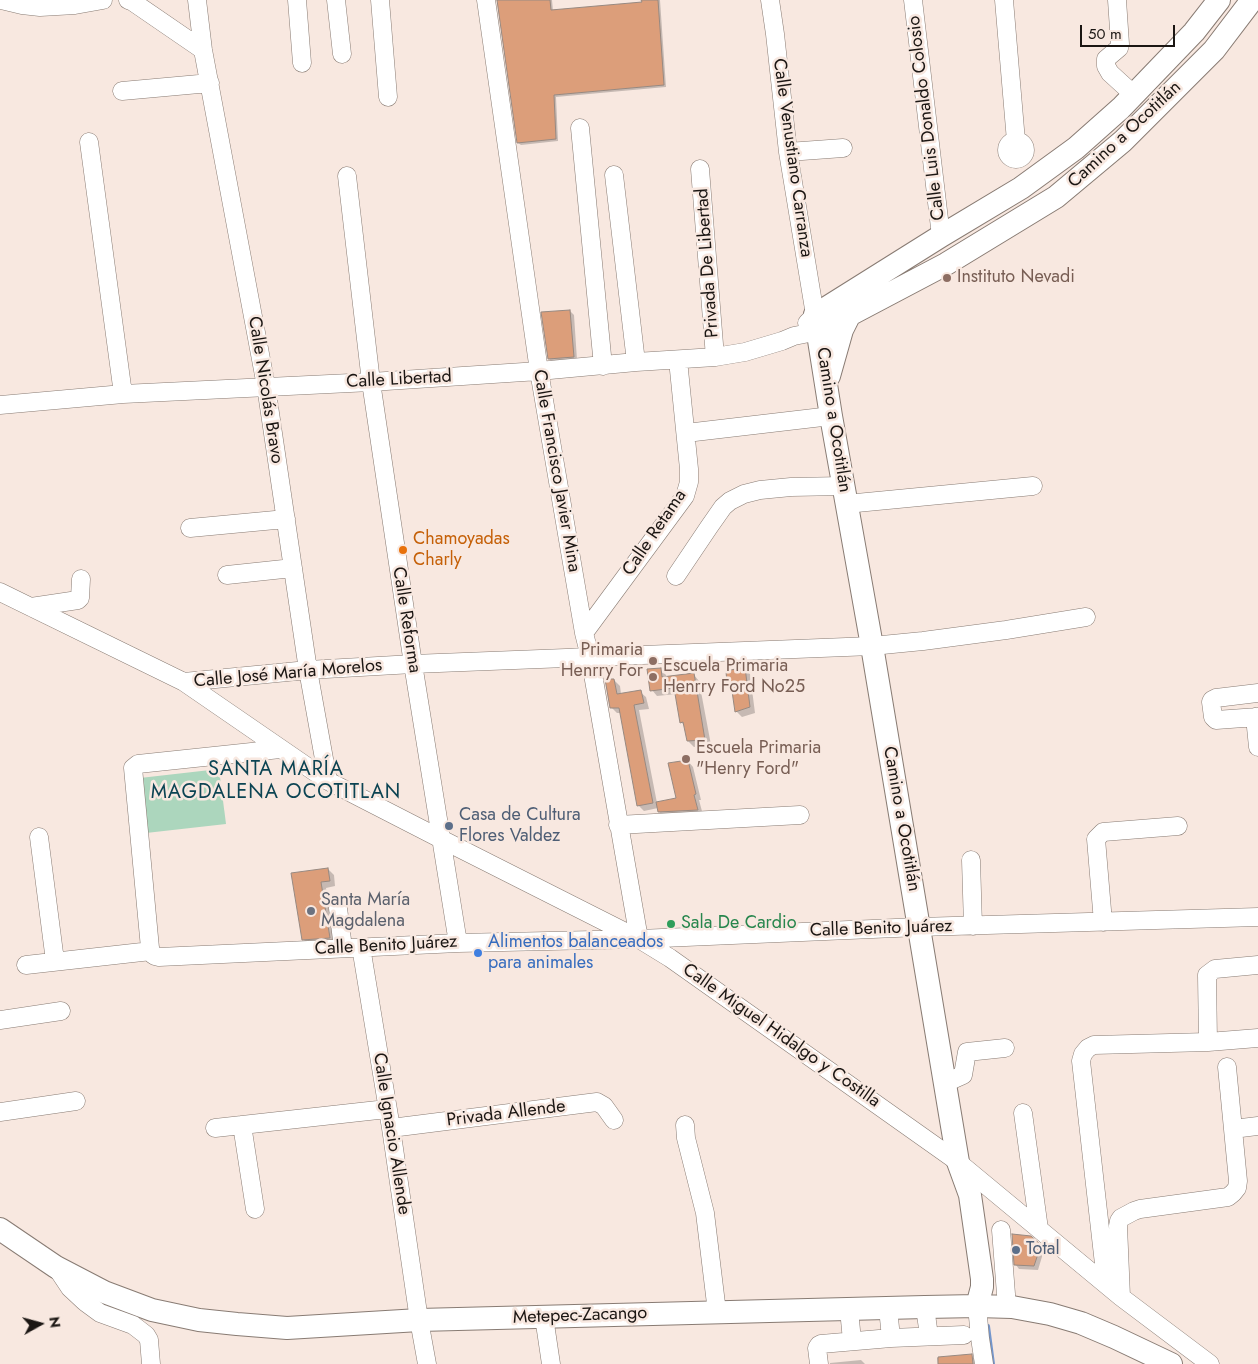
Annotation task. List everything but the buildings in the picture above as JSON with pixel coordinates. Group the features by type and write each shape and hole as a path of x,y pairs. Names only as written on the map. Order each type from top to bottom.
{"main road":[{"name":"Camino a Ocotitlán","path":"817,323 941,236 1021,188 1076,148 1121,108 1194,32 1219,0"},
{"name":"Camino a Ocotitlán","path":"817,323 850,314 946,264 1056,197 1123,141 1214,50 1252,0"},
{"path":"1194,32 1214,50"},
{"path":"826,387 842,330 850,314"},
{"name":"Camino a Ocotitlán","path":"817,323 826,387 872,646 958,1162 970,1195 982,1279 977,1306"},
{"name":"Metepec-Zacango","path":"0,1229 56,1267 104,1292 152,1310 199,1320 287,1328 419,1320 925,1307 1006,1307 1050,1314 1081,1323 1167,1363"}],"street":[{"path":"1,0 40,7 75,5 104,0"},
{"path":"128,0 203,50"},
{"name":"Calle Nicolás Bravo","path":"197,0 203,50 266,386 308,670 328,781"},
{"path":"297,0 302,63"},
{"path":"336,0 342,54"},
{"path":"380,0 388,97"},
{"name":"Calle Francisco Javier Mina","path":"486,0 539,371 639,939"},
{"name":"Calle Venustiano Carranza","path":"770,0 788,152 817,323"},
{"name":"Calle Luis Donaldo Colosio","path":"913,0 941,236"},
{"path":"1004,0 1016,142 1021,143 1025,152 1022,157 1017,159 1021,188"},
{"path":"1117,0 1120,44 1119,48 1106,59 1106,66 1110,73 1133,94"},
{"path":"122,91 210,83"},
{"path":"580,128 603,366"},
{"path":"89,142 123,394"},
{"path":"788,152 844,148"},
{"name":"Privada De Libertad","path":"700,169 715,357"},
{"path":"614,175 636,362"},
{"name":"Calle Reforma","path":"347,176 371,382 413,664 458,943"},
{"name":"Calle Libertad","path":"0,405 123,394 371,382 715,357 754,350 782,342 817,323"},
{"name":"Calle Retama","path":"584,633 685,496 690,469 678,360"},
{"path":"686,434 831,416"},
{"path":"676,576 719,514 730,501 744,494 760,490 791,487 845,495 1033,486"},
{"path":"190,528 286,519"},
{"path":"227,575 293,568"},
{"path":"30,607 78,600 80,598 81,579"},
{"name":"Calle Miguel Hidalgo y Costilla","path":"0,592 184,682 328,781 639,939 670,958 958,1162 1121,1297 1210,1364"},
{"name":"Calle José María Morelos","path":"184,682 308,670 413,664 872,646 923,641 1086,618"},
{"path":"1258,693 1216,698 1211,702 1213,717 1216,720 1257,717 1258,747"},
{"path":"150,949 133,768 135,765 280,749"},
{"path":"618,825 800,815"},
{"path":"1103,922 1096,839 1103,832 1178,826"},
{"path":"39,837 55,961"},
{"path":"971,860 973,926"},
{"path":"338,908 343,948"},
{"name":"Calle Benito Juárez","path":"26,965 150,949 152,954 159,957 458,943 639,939 919,927 1258,917"},
{"name":"Calle Ignacio Allende","path":"361,947 427,1364"},
{"path":"1208,1042 1206,975 1215,969 1258,965"},
{"path":"0,1020 61,1012"},
{"path":"1105,1283 1081,1060 1083,1054 1094,1045 1208,1042 1258,1038"},
{"path":"945,1084 963,1075 968,1052 1005,1048"},
{"path":"1121,1297 1119,1221 1125,1215 1140,1209 1228,1197 1237,1188 1238,1181 1228,1067"},
{"path":"0,1112 76,1101"},
{"name":"Privada Allende","path":"391,1128 597,1102 604,1106 614,1120"},
{"path":"215,1128 387,1109"},
{"path":"1023,1113 1039,1229"},
{"path":"242,1125 255,1209"},
{"path":"685,1125 686,1138 705,1213 717,1312"},
{"path":"1233,1129 1258,1126"},
{"path":"1006,1307 1001,1230 1011,1206"},
{"path":"976,1238 1001,1230"},
{"path":"56,1267 70,1288 85,1302 100,1312 133,1325 146,1335 149,1340 151,1364"},
{"path":"977,1306 984,1364"},
{"path":"925,1307 930,1336"},
{"path":"888,1308 891,1338"},
{"path":"849,1309 852,1341"},
{"path":"544,1317 551,1364"},
{"path":"1167,1363 1171,1334"},
{"path":"819,1364 817,1348 819,1345 891,1338 964,1335"}],"green space":[{"path":"219,769 226,824 146,833 140,778"}],"waterway":[{"path":"988,1326 993,1364"}],"place":[{"name":"Instituto Nevadi","path":"947,278"},
{"name":"Chamoyadas Charly","path":"403,550"},
{"name":"Primaria Henrry For","path":"653,661"},
{"name":"Escuela Primaria Henrry Ford No25","path":"653,677"},
{"name":"Escuela Primaria \"Henry Ford\"","path":"686,759"},
{"name":"Casa de Cultura Flores Valdez","path":"449,826"},
{"name":"Santa María Magdalena","path":"311,911"},
{"name":"Sala De Cardio","path":"671,924"},
{"name":"Alimentos balanceados para animales","path":"478,953"},
{"name":"Total","path":"1016,1250"}],"district":[{"name":"SANTA MARÍA MAGDALENA OCOTITLAN","path":"276,782"}]}
